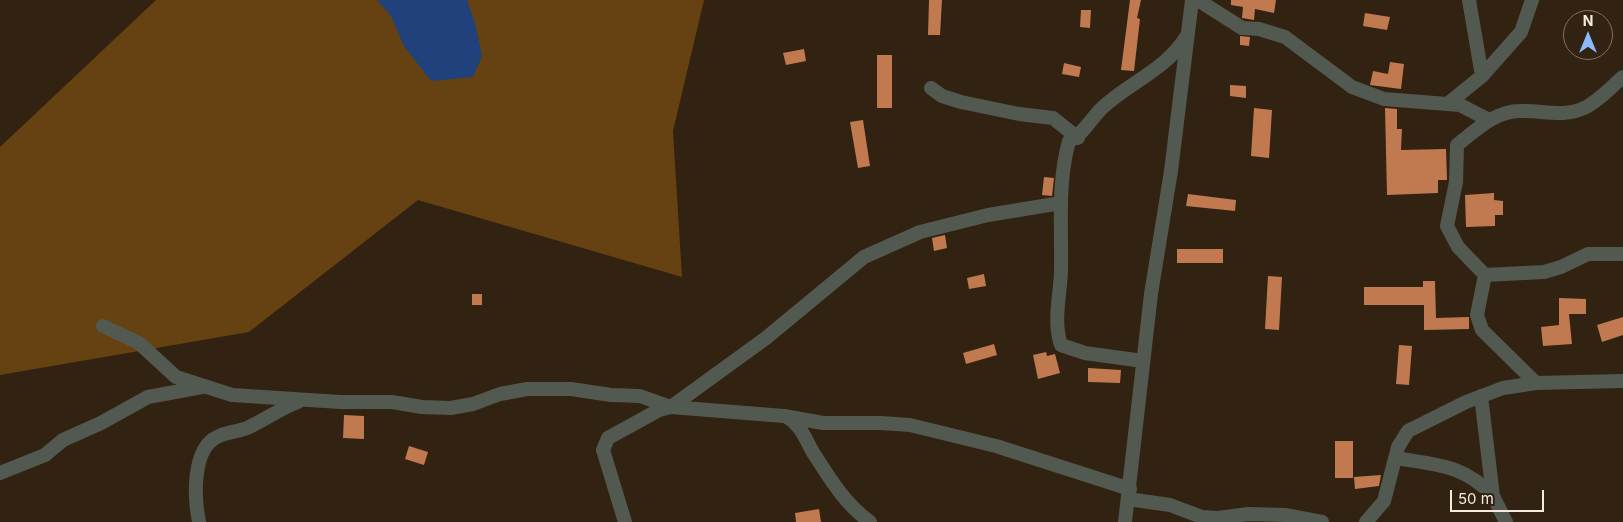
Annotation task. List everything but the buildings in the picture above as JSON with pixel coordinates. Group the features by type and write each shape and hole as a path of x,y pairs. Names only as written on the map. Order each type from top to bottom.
{"street":[{"path":"1125,522 1143,361 1171,170 1192,0"},
{"path":"1198,0 1242,28 1259,30 1285,37 1352,87 1384,98 1450,102 1468,107 1489,120"},
{"path":"1469,0 1482,76"},
{"path":"1450,102 1482,76 1521,32 1532,0"},
{"path":"1143,361 1086,354 1061,345 1057,334 1061,273 1063,162 1069,141 1078,138 1086,124 1103,107 1169,59 1188,34"},
{"path":"1623,77 1591,104 1572,112 1518,111 1489,120 1457,145 1456,182 1447,226 1458,247 1485,275 1544,272 1561,267 1588,254 1623,254"},
{"path":"931,88 942,96 961,102 1014,114 1052,118 1078,138"},
{"path":"625,522 603,450 604,443 608,438 659,410 671,407 766,338 864,257 920,232 988,215 1061,203"},
{"path":"1485,275 1477,315 1482,330 1536,383"},
{"path":"103,326 139,342 176,377 232,395 340,402 392,402 422,407 451,408 473,404 500,394 527,389 571,388 640,396 671,407 784,416 823,423 881,423 910,426 996,446 1129,494 1170,505 1202,517 1281,518 1322,522"},
{"path":"1366,522 1384,501 1401,438 1408,431 1481,396 1503,388 1536,383 1623,381"},
{"path":"0,473 45,455 63,440 101,423 148,397 206,386"},
{"path":"1481,396 1493,496"},
{"path":"199,522 196,486 202,452 208,443 217,436 246,428 279,409 306,400"},
{"path":"784,416 802,430 812,451 842,496 856,512 870,522"},
{"path":"1396,458 1458,469 1479,481 1493,496 1506,522"}],"shaded area":[{"path":"156,0 704,0 673,131 682,277 418,200 249,332 0,375 0,147"}],"water":[{"path":"377,0 467,0 475,23 482,56 473,77 431,81 404,46 391,16"}]}
